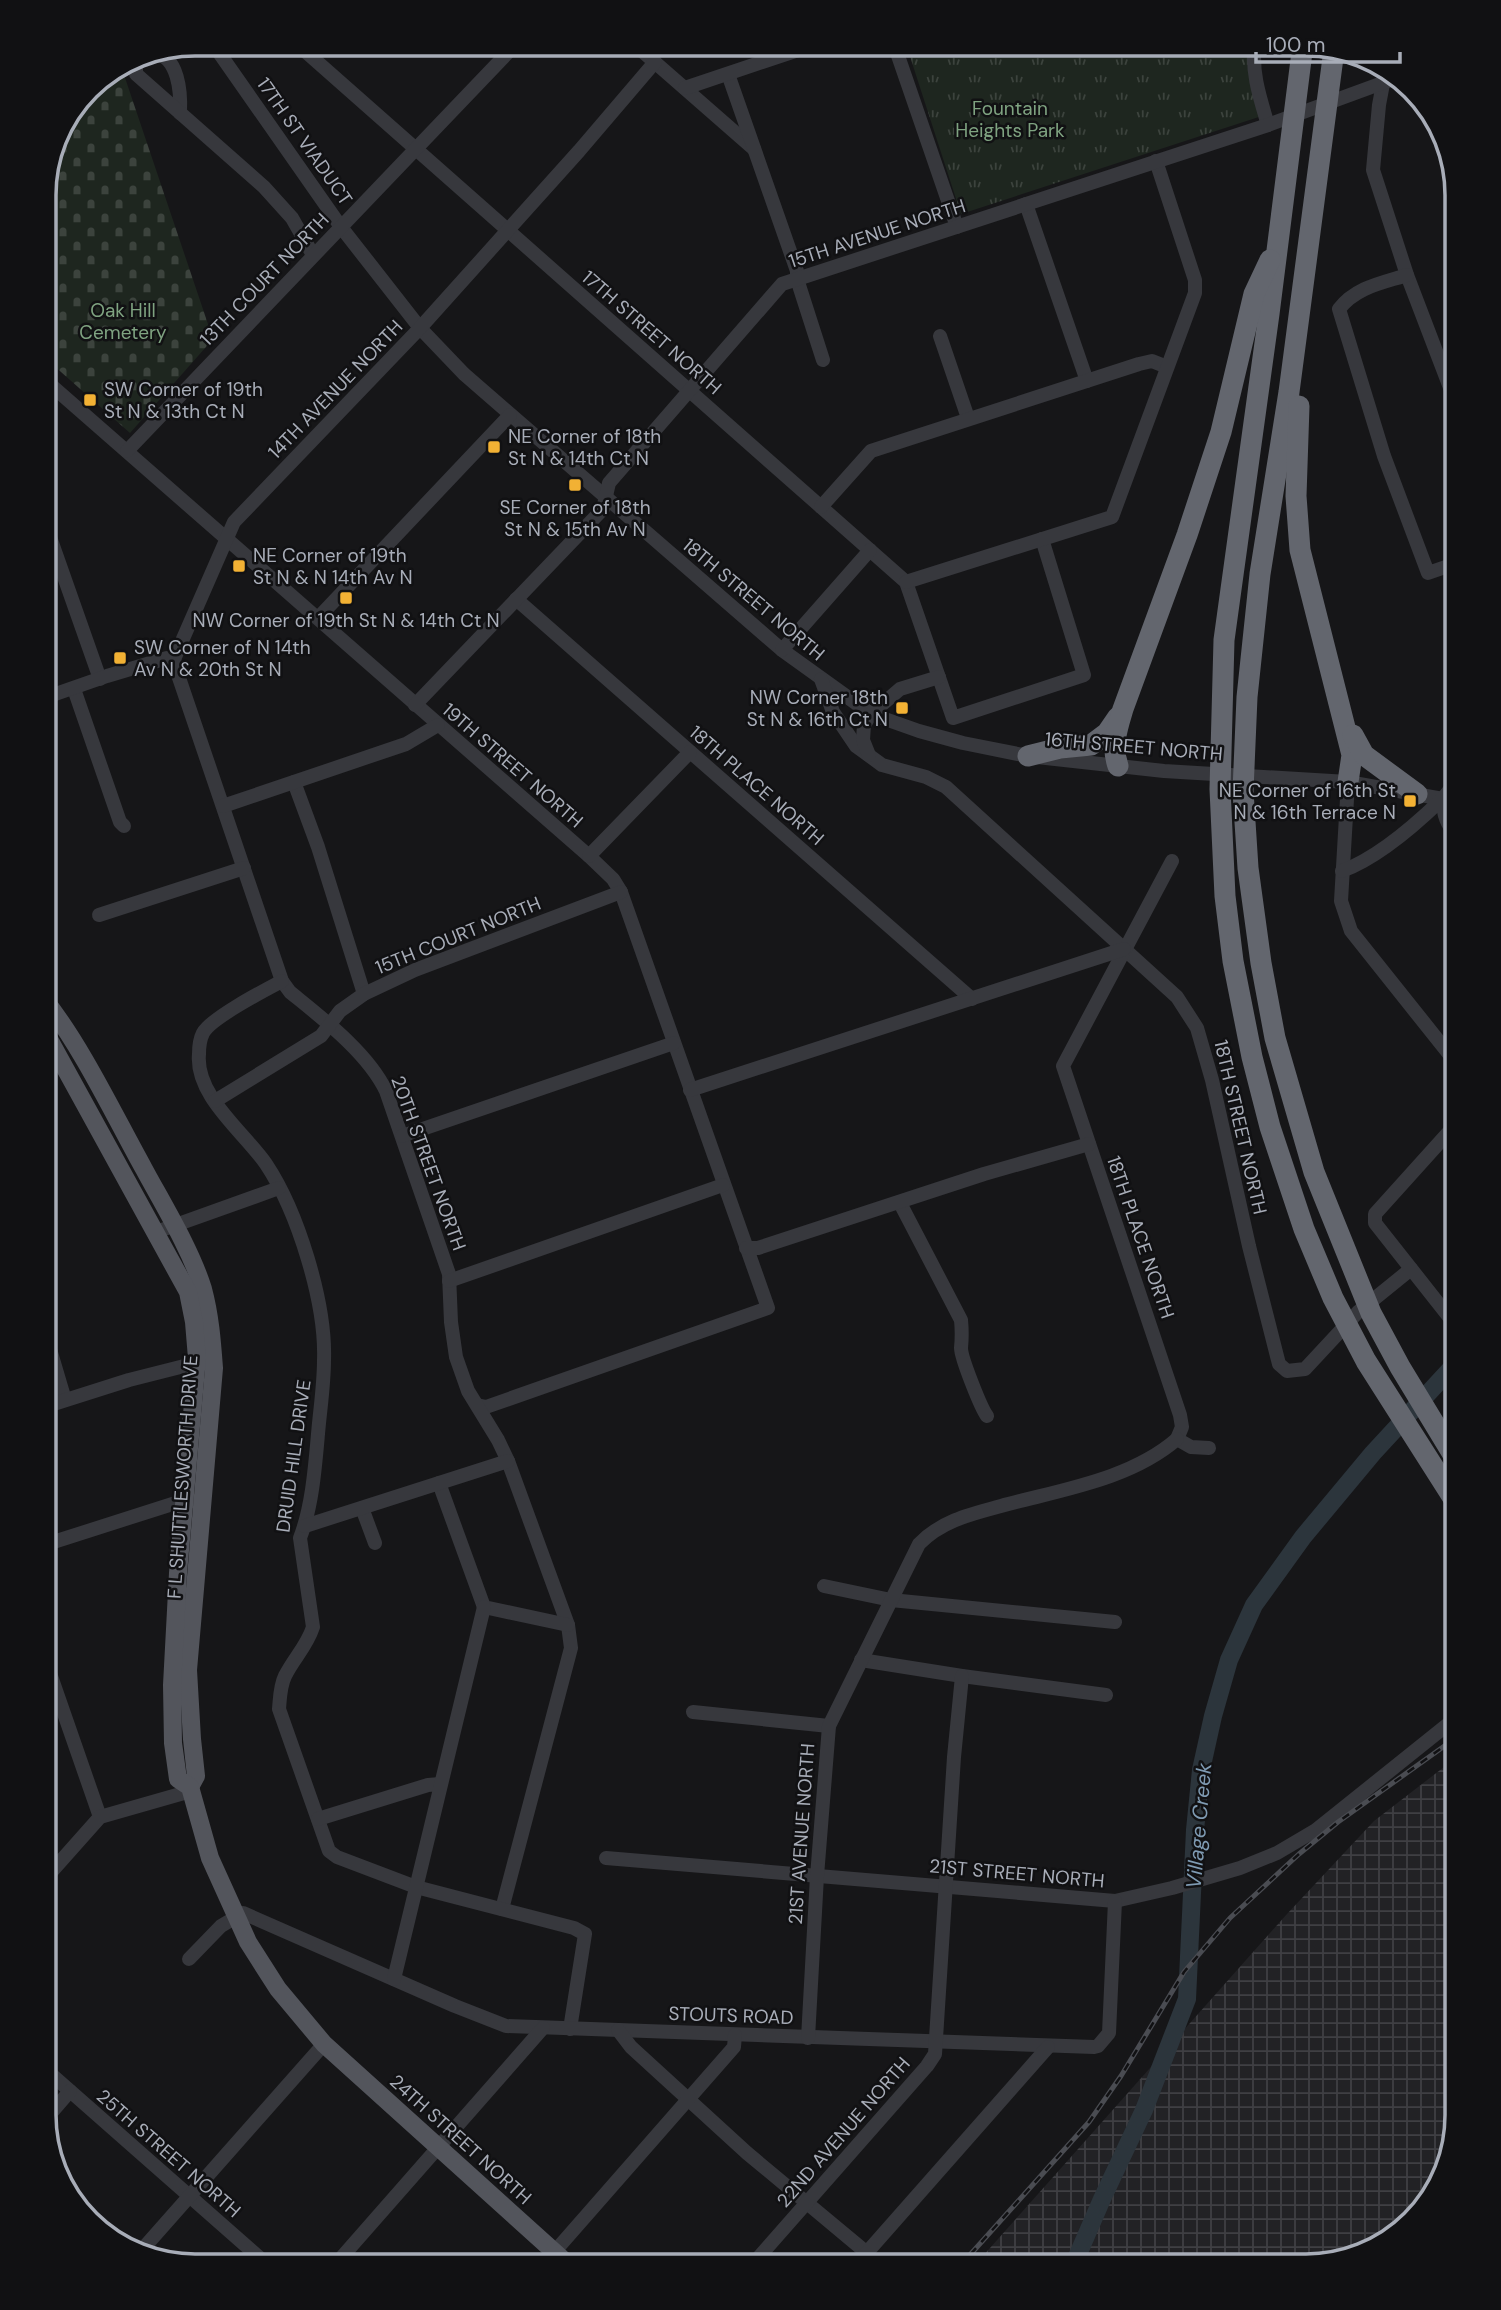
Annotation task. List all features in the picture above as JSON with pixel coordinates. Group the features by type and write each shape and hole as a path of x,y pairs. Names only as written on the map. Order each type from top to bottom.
{"highway":[{"path":"1302,56 1224,640 1220,789 1225,896 1233,961 1249,1043 1270,1127 1304,1229 1333,1298 1386,1395 1445,1486"},
{"path":"1333,59 1289,392 1260,574 1247,697 1243,791 1248,868 1275,1038 1314,1172 1371,1313 1445,1441"},
{"path":"1312,221 1310,308 1297,424 1296,496 1300,550 1352,755 1348,782"},
{"path":"1118,766 1114,739 1123,709 1187,535 1221,432 1254,294 1278,242"},
{"path":"1338,701 1364,755 1417,794"},
{"path":"1028,756 1060,748 1091,746 1107,733 1123,709"}],"main road":[{"name":"F L SHUTTLESWORTH DRIVE","path":"56,1014 174,1224 202,1287 211,1326 205,1361 193,1501 188,1670 197,1776 190,1789 210,1858 248,1942 278,1989 324,2044"},
{"name":"F L SHUTTLESWORTH DRIVE","path":"56,1052 188,1292 205,1361"},
{"name":"24TH STREET NORTH","path":"324,2044 555,2252"}],"street":[{"name":"17TH ST VIADUCT","path":"221,56 341,227"},
{"name":"17TH STREET NORTH","path":"313,56 906,582 953,718 1084,675 1042,539"},
{"name":"13TH COURT NORTH","path":"127,451 505,56"},
{"path":"648,56 755,150"},
{"path":"685,88 774,56"},
{"path":"898,56 957,226"},
{"path":"1253,56 1256,82 1268,125"},
{"path":"166,59 172,65 181,93 180,113"},
{"name":"14TH AVENUE NORTH","path":"174,663 234,522 420,328 655,62"},
{"path":"136,69 136,74 264,187 292,218 313,255"},
{"path":"729,74 797,271 797,279 823,360"},
{"name":"15TH AVENUE NORTH","path":"415,705 603,509 609,483 782,284 1268,125 1381,79"},
{"path":"1387,82 1373,170 1407,275 1445,375"},
{"path":"906,582 1112,517 1195,293 1195,280 1156,161"},
{"path":"1026,204 1087,381"},
{"name":"18TH STREET NORTH","path":"341,227 420,328 464,374 782,650 821,679 833,712 856,746 882,765 926,777 946,787 1177,997 1197,1028 1212,1080 1249,1246 1279,1364 1287,1371 1305,1369 1358,1312 1411,1269"},
{"path":"1407,275 1356,292 1348,297 1339,309 1384,456 1428,573 1445,567"},
{"path":"940,336 968,418"},
{"path":"821,507 871,451 1152,361 1167,367"},
{"name":"19TH STREET NORTH","path":"56,393 127,451 589,856 621,892 768,1308 486,1407 477,1405"},
{"path":"318,618 510,415"},
{"path":"782,650 870,550"},
{"path":"56,554 100,679"},
{"name":"18TH PLACE NORTH","path":"516,599 972,999"},
{"path":"56,694 167,658 174,663"},
{"name":"20TH STREET NORTH","path":"174,663 282,981 290,992 360,1055 381,1081 449,1274 456,1357 468,1391 508,1461 568,1625"},
{"path":"869,756 863,740 864,725 871,714 900,689 939,677"},
{"name":"16TH STREET NORTH","path":"821,679 871,714 963,743 1028,756 1164,771 1348,782 1443,799"},
{"path":"74,689 120,822 124,826"},
{"path":"223,806 406,744 438,725"},
{"path":"589,856 690,752"},
{"path":"294,782 318,847 364,994"},
{"path":"1348,782 1342,901 1352,931 1445,1049"},
{"path":"1342,871 1362,864 1445,796"},
{"path":"1443,799 1445,819"},
{"name":"18TH PLACE NORTH","path":"1172,861 1062,1066 1180,1415 1182,1427 1177,1439"},
{"path":"99,915 244,869"},
{"name":"15TH COURT NORTH","path":"215,1101 321,1035 340,1011 364,994 415,970 621,892"},
{"path":"690,1090 1124,949"},
{"name":"DRUID HILL DRIVE","path":"282,981 204,1031 199,1055 203,1081 215,1101 267,1166 279,1188 303,1241 323,1324 324,1360 317,1442 300,1538 313,1627 309,1640 285,1676 279,1709 329,1851 337,1857 416,1887 574,1928 585,1934 570,2029"},
{"path":"402,1136 674,1042"},
{"path":"1445,1137 1376,1214 1375,1223 1445,1312"},
{"path":"746,1248 758,1248 984,1174 1089,1144"},
{"path":"449,1281 723,1185"},
{"path":"156,1231 279,1188"},
{"path":"900,1203 961,1320 961,1349 981,1406 988,1416"},
{"path":"56,1403 205,1361"},
{"path":"56,1370 65,1400"},
{"path":"1177,1439 1191,1447 1209,1448"},
{"name":"21ST AVENUE NORTH","path":"808,2038 829,1726 914,1553 925,1538 958,1517 1124,1473 1164,1450 1177,1439"},
{"path":"304,1526 508,1461"},
{"path":"394,1979 484,1606 439,1483"},
{"path":"56,1541 193,1501"},
{"path":"362,1508 375,1543"},
{"path":"824,1586 891,1600 1115,1622"},
{"path":"484,1606 568,1625 571,1648 502,1909"},
{"path":"861,1660 1106,1695"},
{"name":"22ND AVENUE NORTH","path":"761,2254 935,2054 962,1676"},
{"path":"56,1690 100,1817"},
{"path":"693,1712 829,1726"},
{"name":"21ST STREET NORTH","path":"606,1858 1115,1902 1240,1868 1277,1853 1316,1830 1445,1727"},
{"path":"318,1819 428,1785 440,1784"},
{"path":"56,1866 100,1817 190,1789"},
{"name":"STOUTS ROAD","path":"237,1915 243,1913 506,2026 1094,2047 1108,2036 1115,1902"},
{"path":"189,1959 221,1926 237,1915"},
{"path":"345,2254 543,2028"},
{"path":"618,2030 631,2047 747,2153 867,2253 1048,2047"},
{"path":"555,2252 734,2047 735,2035"},
{"path":"146,2245 324,2044"},
{"name":"25TH STREET NORTH","path":"56,2079 255,2254"},
{"path":"56,2107 70,2091"}],"shaded area":[{"path":"1445,1766 1444,2133 1434,2168 1416,2200 1391,2225 1376,2235 1342,2249 1324,2253 985,2254 1287,1914 1374,1821"}],"green space":[{"name":"Fountain Heights Park","path":"910,56 1252,56 1271,113 961,214"},
{"name":"Oak Hill Cemetery","path":"124,76 213,339 130,433 56,368 56,186 63,150 85,110 103,90"}],"waterway":[{"name":"Village Creek","path":"1078,2254 1144,2110 1187,1999 1195,1830 1201,1770 1229,1660 1254,1605 1303,1537 1373,1453 1445,1375"}],"railway":[{"path":"971,2254 1089,2122 1121,2076 1184,1972 1230,1918 1338,1822 1445,1746"}],"place":[{"name":"SW Corner of 19th St N & 13th Ct N","path":"90,400"},
{"name":"NE Corner of 18th St N & 14th Ct N","path":"494,447"},
{"name":"SE Corner of 18th St N & 15th Av N","path":"575,485"},
{"name":"NE Corner of 19th St N & N 14th Av N","path":"239,566"},
{"name":"NW Corner of 19th St N & 14th Ct N","path":"346,598"},
{"name":"SW Corner of N 14th Av N & 20th St N","path":"120,658"},
{"name":"NW Corner 18th St N & 16th Ct N","path":"902,708"},
{"name":"NE Corner of 16th St N & 16th Terrace N","path":"1410,801"}]}
